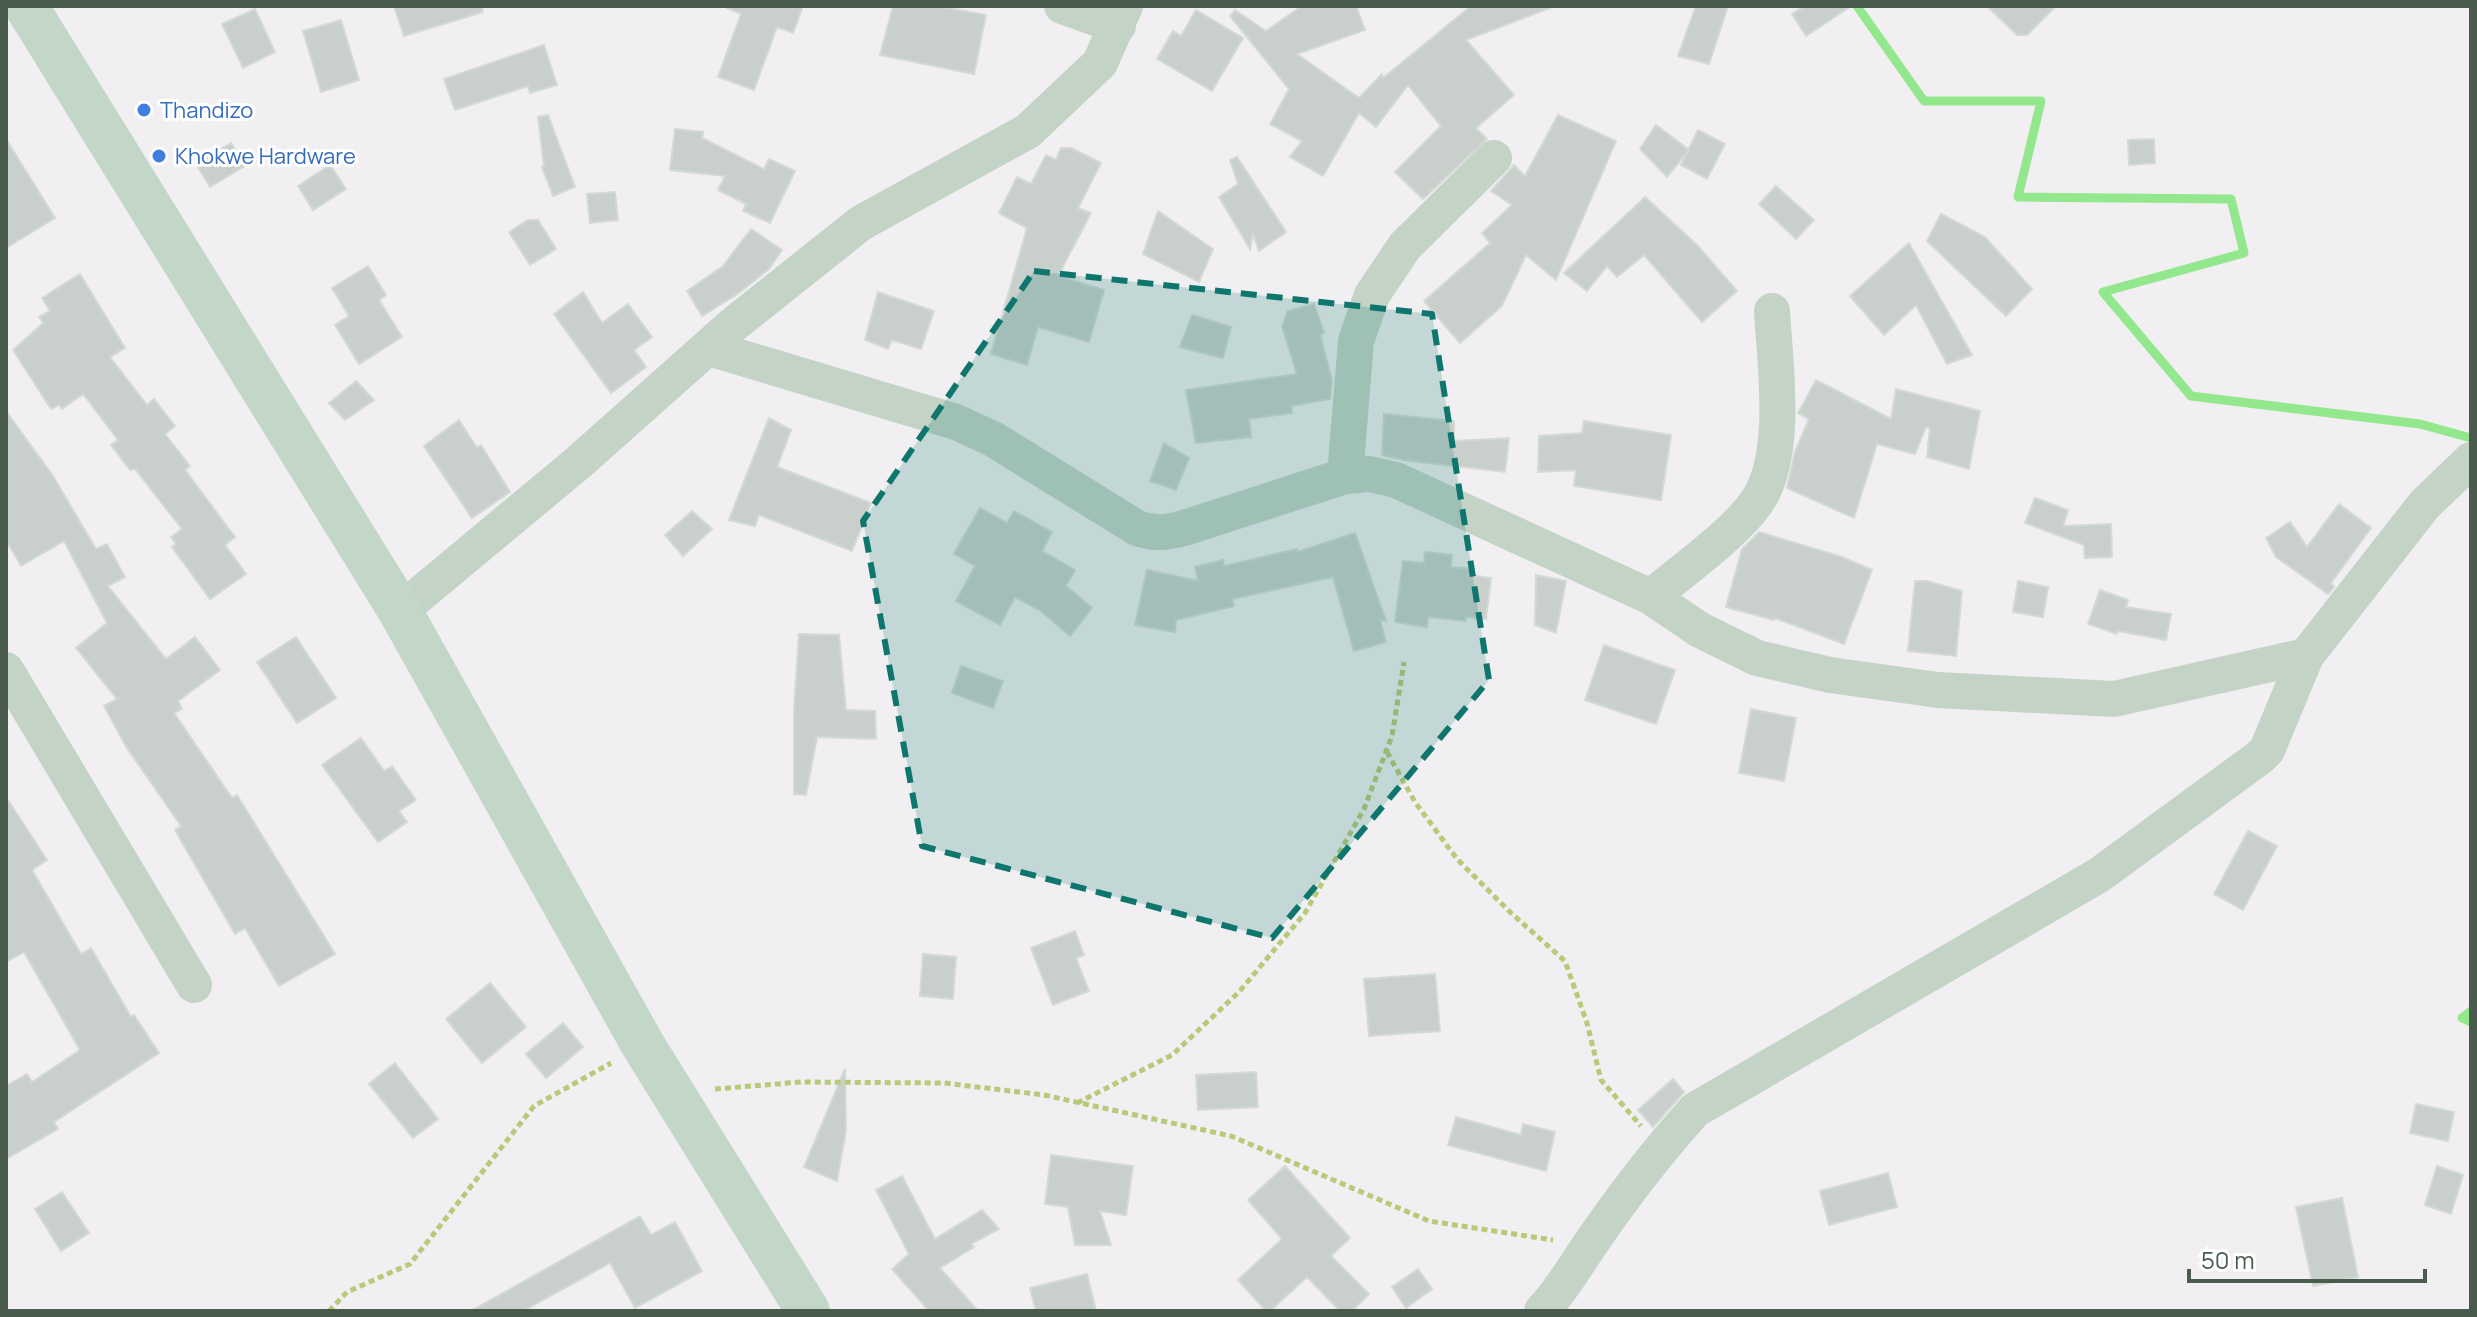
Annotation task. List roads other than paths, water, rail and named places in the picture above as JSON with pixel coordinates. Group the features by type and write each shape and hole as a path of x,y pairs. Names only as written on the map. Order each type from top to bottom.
{"main road":[{"path":"26,6 400,611 643,1045 808,1311"}],"street":[{"path":"400,611 579,462 734,324 861,223 1028,131 1100,63 1122,16 1062,6"},
{"path":"1345,476 1356,341 1372,295 1405,246 1494,158"},
{"path":"1651,597 1719,541 1756,503 1769,478 1778,419 1772,311"},
{"path":"709,348 956,422 993,439 1137,528 1147,531 1160,533 1184,528 1345,476 1369,474 1396,480 1651,597 1700,630 1757,658 1830,675 1938,690 2114,699 2306,656"},
{"path":"1542,1311 1557,1295 1589,1245 1659,1150 1695,1110 2099,875 2260,757 2267,750 2306,656 2425,504 2471,460"},
{"path":"8,678 194,985"}],"waterway":[{"path":"1857,6 1924,101 2041,101 2018,197 2231,199 2244,253 2103,292 2191,396 2420,424 2471,438"},
{"path":"2471,1011 2462,1018 2471,1022"}],"place":[{"name":"Thandizo","path":"144,110"},
{"name":"Khokwe Hardware","path":"159,156"}]}
